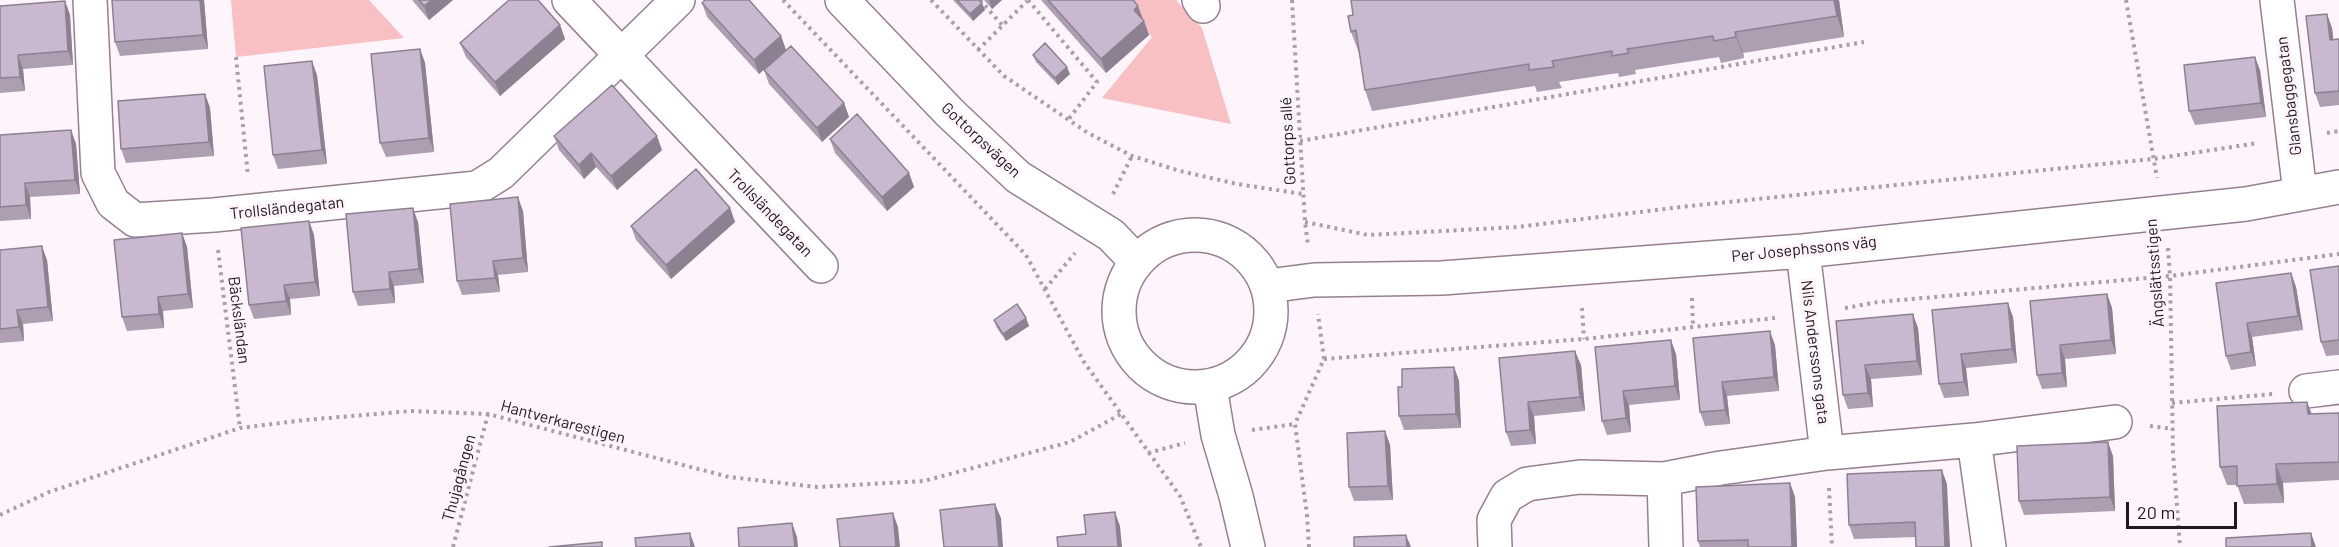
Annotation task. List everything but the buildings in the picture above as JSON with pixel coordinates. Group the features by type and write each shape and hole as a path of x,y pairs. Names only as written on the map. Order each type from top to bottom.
{"street":[{"name":"Trollsländegatan","path":"90,0 98,173 113,203 135,220 251,212 477,188 501,173 678,0"},
{"name":"Trollsländegatan","path":"569,0 821,266"},
{"name":"Gottorpsvägen","path":"842,0 950,113 1018,177 1111,235 1136,261"},
{"name":"Glansbaggegatan","path":"2277,0 2300,193"},
{"name":"Per Josephssons väg","path":"1268,286 1314,280 1442,278 1803,251 2246,204 2339,187"},
{"path":"1183,234 1209,235 1234,244 1255,262 1268,286 1272,312 1267,338 1254,360 1234,377 1210,387 1186,388 1163,381 1143,368 1128,350 1120,328 1118,304 1124,281 1136,261 1157,243 1183,234"},
{"name":"Nils Anderssons gata","path":"1803,251 1827,453"},
{"path":"1210,387 1218,435 1248,547"},
{"path":"2306,391 2339,387"},
{"path":"1495,547 1494,520 1507,496 1527,484 1580,477 1664,479 1721,468 1827,453 1974,440 2115,422"},
{"path":"1974,440 1989,547"},
{"path":"1664,479 1666,547"}],"path":[{"path":"783,0 1026,255 1084,362 1180,496 1201,547"},
{"path":"931,0 1004,76 1088,133 1132,156 1180,171 1237,184 1303,194"},
{"path":"980,0 1002,25"},
{"path":"978,50 1027,0 1097,82 1068,120"},
{"name":"Gottorps allé","path":"1292,0 1305,222 1324,359 1295,424 1309,547"},
{"name":"Ängslättsstigen","path":"2126,0 2164,213 2170,276 2172,403 2180,547"},
{"path":"1300,141 1864,42"},
{"path":"236,57 251,212"},
{"path":"1305,222 1368,235 1517,227 1689,206 2153,159 2339,131"},
{"name":"Bäcksländan","path":"214,215 240,428"},
{"path":"1692,298 1693,327"},
{"path":"1582,308 1584,339"},
{"path":"2172,403 2306,391"},
{"name":"Hantverkarestigen","path":"0,515 49,492 240,428 305,420 411,411 488,414 729,477 817,487 924,481 1070,442 1121,414"},
{"name":"Thujagången","path":"453,547 488,414"},
{"path":"1827,453 1832,547"}],"shaded area":[{"path":"231,0 369,0 404,38 236,57"},
{"path":"1118,0 1176,0 1202,28 1231,124 1102,98 1152,37"}]}
